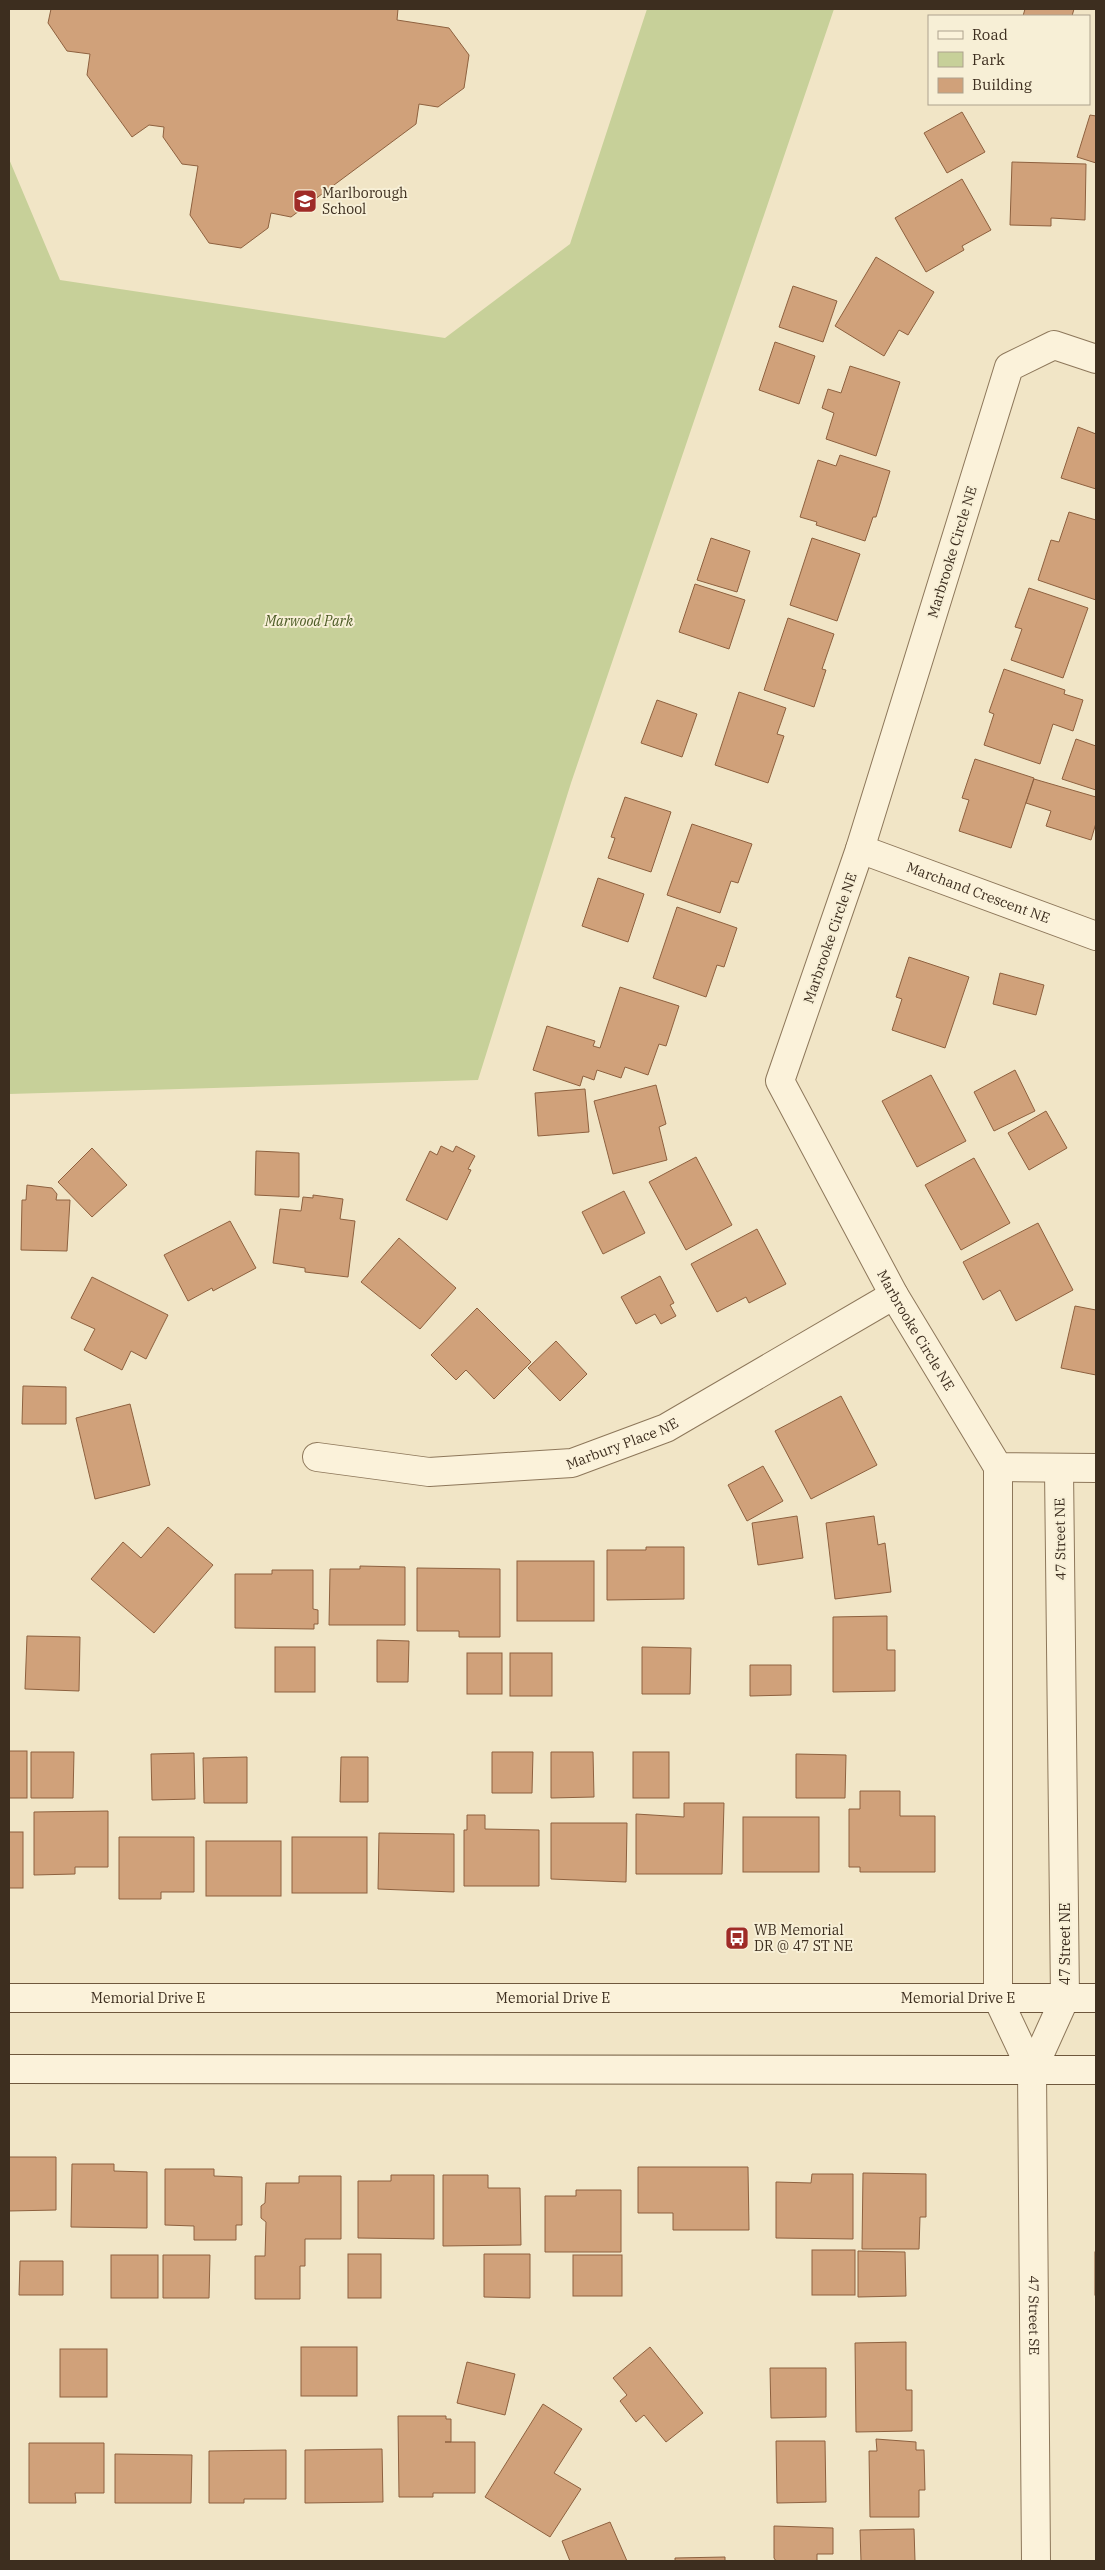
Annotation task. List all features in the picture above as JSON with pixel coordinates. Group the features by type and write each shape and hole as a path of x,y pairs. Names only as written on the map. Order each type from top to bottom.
{"street":[{"name":"Marbrooke Circle NE","path":"998,1467 894,1295 780,1081 860,849 1009,368 1054,346 1096,359"},
{"name":"Marchand Crescent NE","path":"860,849 1096,936"},
{"name":"Marbury Place NE","path":"317,1456 429,1472 572,1463 666,1428 894,1295"},
{"path":"1032,2071 998,2000 998,1467 1096,1468"},
{"name":"47 Street NE","path":"1032,2071 1065,1998 1059,1468"},
{"name":"Memorial Drive E","path":"9,1998 998,2000 1096,1998"},
{"path":"9,2069 1096,2070"},
{"name":"47 Street SE","path":"1032,2071 1036,2561"}],"green space":[{"name":"Marwood Park","path":"647,9 834,9 571,783 478,1080 9,1094 9,159 60,280 445,338 570,244"}],"building":[{"path":"51,9 398,9 397,20 449,28 469,55 464,88 438,107 419,104 416,124 291,217 271,213 268,228 241,248 209,243 190,215 198,166 182,164 163,137 164,127 149,125 132,137 87,75 90,54 67,51 48,23"},
{"path":"1025,9 1074,9 1072,15 1023,15"},
{"path":"962,112 985,152 947,173 924,133"},
{"path":"1090,115 1096,116 1096,163 1077,157"},
{"path":"1012,162 1086,164 1085,220 1051,218 1051,226 1010,225"},
{"path":"962,179 991,230 962,246 964,250 926,272 895,218"},
{"path":"876,257 934,292 908,335 899,330 884,356 835,326"},
{"path":"793,286 837,301 823,342 779,327"},
{"path":"775,342 815,356 799,404 759,390"},
{"path":"850,366 900,382 876,456 826,439 834,413 822,408 828,389 841,393"},
{"path":"1078,427 1096,434 1096,489 1061,478"},
{"path":"840,455 890,471 876,517 873,517 865,541 816,525 817,522 800,517 818,460 836,466"},
{"path":"1069,512 1096,520 1096,600 1038,580 1051,540 1059,542"},
{"path":"711,538 750,551 737,592 697,580"},
{"path":"812,538 860,554 837,621 790,605"},
{"path":"695,584 745,600 729,649 679,632"},
{"path":"1029,588 1088,608 1063,678 1011,660 1022,629 1015,627"},
{"path":"788,618 834,634 822,669 826,670 814,707 764,690"},
{"path":"1004,669 1065,690 1064,694 1083,700 1073,731 1053,724 1040,764 984,745 994,714 989,712"},
{"path":"739,692 786,708 777,734 784,736 768,783 715,765"},
{"path":"657,700 697,714 682,757 641,743"},
{"path":"1076,739 1096,746 1096,790 1062,779"},
{"path":"975,759 1034,778 1011,848 959,831 969,800 962,798"},
{"path":"1034,779 1096,797 1096,823 1091,840 1046,826 1051,811 1026,803"},
{"path":"625,797 671,812 651,872 608,858 615,838 611,837"},
{"path":"692,824 752,844 738,883 731,881 720,913 667,895"},
{"path":"598,878 644,894 628,942 582,926"},
{"path":"677,907 737,928 724,967 717,965 706,997 653,978"},
{"path":"909,957 969,977 945,1048 892,1030 902,999 896,997"},
{"path":"1000,973 1044,985 1036,1015 993,1004"},
{"path":"620,987 679,1006 666,1046 659,1044 648,1075 625,1067 621,1078 597,1070 594,1080 583,1076 580,1086 533,1070 547,1026 595,1041 593,1046 600,1048"},
{"path":"1015,1070 1035,1111 994,1131 974,1092"},
{"path":"931,1075 966,1141 917,1167 882,1101"},
{"path":"656,1085 666,1124 659,1127 667,1160 613,1174 594,1101"},
{"path":"585,1089 589,1132 538,1136 535,1093"},
{"path":"1046,1111 1067,1148 1029,1170 1008,1133"},
{"path":"441,1146 453,1152 456,1146 475,1156 468,1169 471,1170 447,1220 406,1200 430,1151 437,1155"},
{"path":"92,1148 127,1185 92,1217 58,1182"},
{"path":"256,1151 299,1153 299,1197 255,1195"},
{"path":"696,1157 732,1225 686,1250 649,1182"},
{"path":"974,1158 1010,1223 961,1250 925,1185"},
{"path":"27,1185 52,1188 57,1194 56,1200 70,1200 67,1251 21,1250 22,1200 26,1200"},
{"path":"624,1191 645,1233 603,1254 582,1212"},
{"path":"313,1195 343,1199 340,1219 355,1221 348,1277 305,1272 305,1268 273,1263 280,1209 301,1211 303,1197 313,1198"},
{"path":"230,1221 256,1268 213,1291 212,1288 188,1301 164,1255"},
{"path":"1038,1223 1073,1290 1016,1321 1000,1290 983,1300 963,1262"},
{"path":"757,1229 786,1284 749,1303 746,1297 717,1312 691,1264"},
{"path":"399,1238 456,1288 420,1329 361,1282"},
{"path":"660,1276 674,1303 670,1305 676,1316 661,1324 655,1314 636,1324 621,1297"},
{"path":"92,1277 168,1315 146,1359 131,1351 122,1370 84,1350 95,1329 71,1318"},
{"path":"1075,1306 1096,1310 1096,1375 1061,1368"},
{"path":"477,1308 531,1362 494,1399 466,1370 456,1380 431,1355"},
{"path":"556,1341 587,1374 560,1401 528,1368"},
{"path":"23,1386 66,1387 66,1424 22,1424"},
{"path":"841,1396 877,1465 811,1499 775,1431"},
{"path":"130,1404 150,1485 95,1499 76,1418"},
{"path":"763,1466 783,1501 747,1521 728,1485"},
{"path":"797,1516 803,1558 758,1565 752,1523"},
{"path":"874,1516 878,1545 885,1543 891,1592 835,1599 826,1523"},
{"path":"168,1527 213,1565 154,1633 91,1579 123,1542 141,1558"},
{"path":"646,1547 684,1547 684,1599 607,1600 607,1550 646,1550"},
{"path":"517,1561 594,1561 594,1621 517,1621"},
{"path":"360,1566 405,1567 405,1625 329,1625 330,1569 360,1569"},
{"path":"417,1568 500,1569 500,1637 459,1637 459,1631 417,1631"},
{"path":"272,1570 313,1570 313,1609 318,1610 318,1624 314,1624 314,1629 235,1628 235,1574 272,1574"},
{"path":"887,1616 887,1650 895,1650 895,1691 833,1692 833,1617"},
{"path":"27,1636 80,1637 79,1691 25,1689"},
{"path":"377,1640 409,1641 408,1682 377,1682"},
{"path":"275,1647 315,1647 315,1692 275,1692"},
{"path":"642,1647 691,1648 690,1694 642,1694"},
{"path":"467,1653 502,1653 502,1694 467,1694"},
{"path":"510,1653 552,1653 552,1696 510,1696"},
{"path":"750,1665 791,1665 791,1695 750,1696"},
{"path":"9,1751 27,1751 27,1798 9,1798"},
{"path":"31,1752 74,1752 73,1798 31,1798"},
{"path":"492,1752 533,1752 532,1793 492,1793"},
{"path":"551,1752 593,1752 594,1797 551,1798"},
{"path":"633,1752 669,1752 669,1798 633,1798"},
{"path":"194,1753 195,1799 152,1800 151,1754"},
{"path":"796,1754 846,1755 845,1798 796,1798"},
{"path":"247,1757 247,1803 204,1803 203,1758"},
{"path":"341,1757 368,1757 368,1802 340,1802"},
{"path":"860,1791 900,1791 900,1816 935,1816 935,1872 860,1872 860,1867 849,1867 849,1809 860,1809"},
{"path":"684,1803 724,1803 722,1874 636,1874 636,1814 684,1817"},
{"path":"108,1811 108,1867 75,1867 75,1874 34,1875 34,1812"},
{"path":"467,1815 485,1815 485,1829 539,1830 539,1886 464,1886 464,1830 467,1830"},
{"path":"743,1817 819,1817 819,1872 743,1872"},
{"path":"551,1823 627,1823 626,1882 551,1879"},
{"path":"9,1832 23,1832 23,1888 9,1888"},
{"path":"379,1833 454,1834 454,1892 378,1889"},
{"path":"119,1837 194,1837 194,1892 161,1892 161,1899 119,1899"},
{"path":"292,1837 367,1837 367,1893 292,1893"},
{"path":"206,1841 281,1841 281,1896 206,1896"},
{"path":"9,2157 56,2157 56,2210 9,2211"},
{"path":"72,2164 114,2164 114,2171 147,2172 147,2228 71,2227"},
{"path":"638,2167 748,2167 749,2230 673,2230 673,2213 638,2213"},
{"path":"165,2169 214,2169 214,2176 242,2177 242,2225 236,2225 236,2240 194,2240 194,2226 165,2225"},
{"path":"863,2173 926,2174 926,2217 920,2217 919,2249 862,2249"},
{"path":"812,2174 853,2174 853,2239 776,2238 776,2182 811,2183"},
{"path":"391,2175 434,2175 434,2239 358,2238 358,2181 391,2181"},
{"path":"443,2175 488,2175 488,2188 520,2188 521,2245 443,2246"},
{"path":"299,2176 341,2176 341,2239 305,2239 305,2266 300,2266 300,2299 255,2299 255,2256 265,2256 266,2222 261,2218 261,2206 265,2203 266,2183 299,2183"},
{"path":"576,2190 621,2190 621,2252 545,2252 545,2196 576,2196"},
{"path":"812,2250 855,2250 855,2295 812,2295"},
{"path":"858,2251 905,2252 906,2296 858,2297"},
{"path":"1096,2252 1096,2295 1095,2295"},
{"path":"348,2254 381,2254 381,2298 348,2298"},
{"path":"484,2254 530,2254 530,2298 484,2297"},
{"path":"111,2255 158,2255 158,2298 111,2298"},
{"path":"163,2255 210,2255 209,2298 163,2298"},
{"path":"573,2255 622,2255 622,2296 573,2296"},
{"path":"20,2261 63,2261 63,2295 19,2295"},
{"path":"906,2342 906,2390 912,2390 912,2431 856,2432 855,2343"},
{"path":"301,2347 357,2347 357,2396 301,2396"},
{"path":"650,2347 703,2413 666,2442 644,2415 636,2422 620,2401 627,2395 613,2378"},
{"path":"60,2349 107,2349 107,2397 60,2397"},
{"path":"467,2362 515,2374 505,2415 457,2403"},
{"path":"770,2368 826,2368 826,2417 771,2418"},
{"path":"543,2404 582,2429 554,2473 581,2489 550,2537 485,2497"},
{"path":"398,2416 446,2416 446,2419 451,2419 451,2442 475,2442 475,2493 433,2493 433,2497 399,2497"},
{"path":"876,2439 916,2442 916,2450 924,2450 925,2490 919,2490 919,2517 870,2517 869,2451 877,2451"},
{"path":"776,2441 825,2441 826,2502 777,2503"},
{"path":"29,2443 104,2443 104,2493 75,2493 76,2503 29,2503"},
{"path":"382,2449 383,2502 305,2503 305,2450"},
{"path":"286,2450 286,2499 244,2499 244,2503 209,2503 209,2451"},
{"path":"115,2454 192,2455 191,2503 115,2503"},
{"path":"610,2522 627,2561 570,2561 562,2541"},
{"path":"774,2526 833,2528 833,2554 817,2554 817,2561 776,2561 774,2558"},
{"path":"914,2529 915,2561 861,2561 860,2530"},
{"path":"725,2557 725,2561 675,2561 675,2558"}],"place":[{"name":"Marlborough School","path":"305,201"},
{"name":"WB Memorial DR @ 47 ST NE","path":"737,1938"}]}
